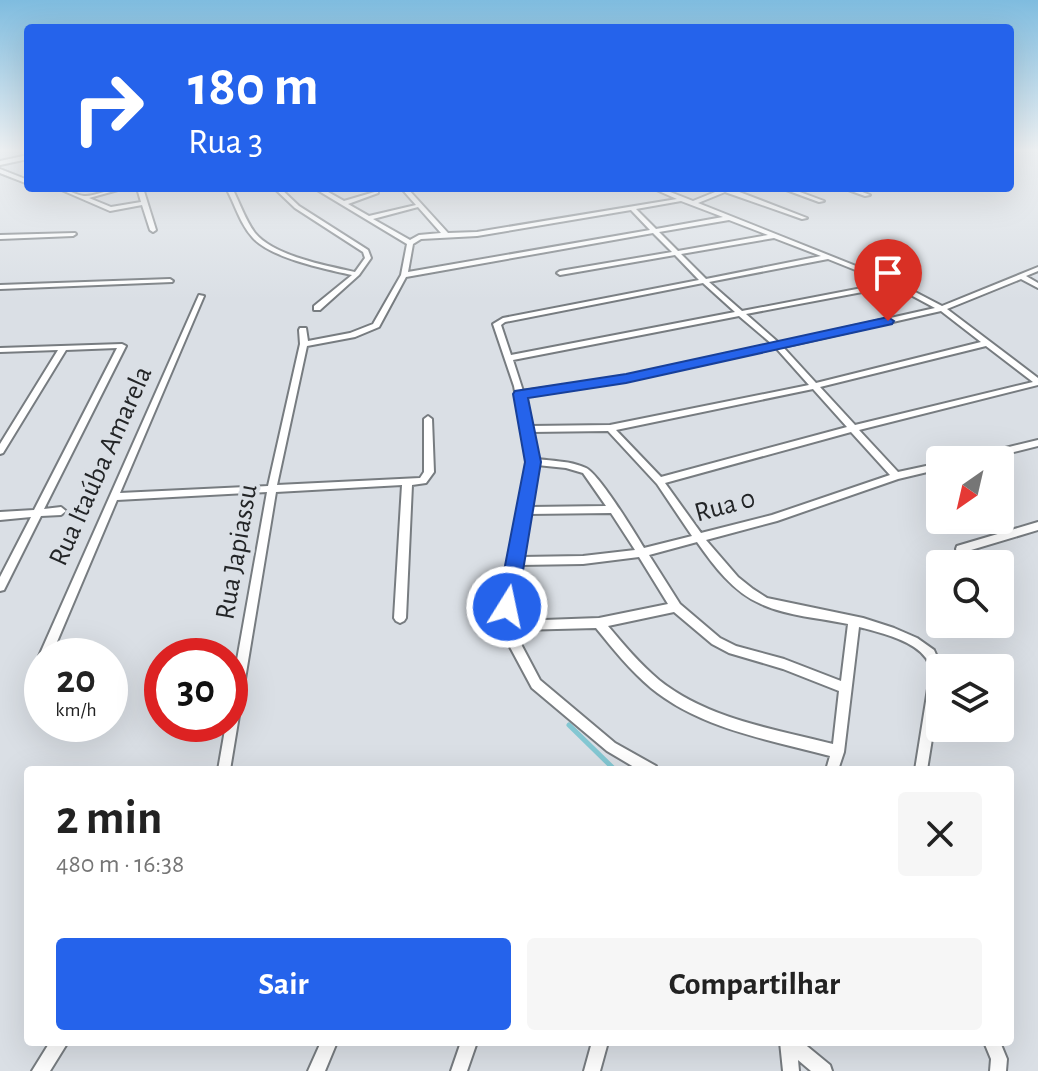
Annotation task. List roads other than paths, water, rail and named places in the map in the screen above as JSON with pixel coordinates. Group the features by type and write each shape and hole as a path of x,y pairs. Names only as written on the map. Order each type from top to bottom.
{"street":[{"path":"88,200 110,209 144,203"},
{"path":"143,200 153,230"},
{"path":"236,200 243,219 258,240 307,261 357,274"},
{"path":"290,200 366,251 368,258 357,274 317,308"},
{"path":"339,200 410,243"},
{"path":"344,203 353,200"},
{"path":"413,200 446,235"},
{"path":"304,344 371,329 383,317 404,275 410,243 419,237 477,234 682,200 894,283 942,309 1037,381"},
{"path":"695,203 702,200"},
{"path":"756,200 804,218"},
{"path":"369,218 417,206"},
{"path":"632,208 705,282 743,312 778,346 850,429 896,476"},
{"path":"404,275 730,218"},
{"path":"0,237 73,234"},
{"path":"560,273 677,255 775,235"},
{"path":"644,766 611,747 536,684 516,647 507,607 533,462 520,394 497,324 503,320 828,257"},
{"path":"520,394 626,379 942,309 1038,269"},
{"path":"1021,276 1038,286"},
{"path":"0,287 170,281"},
{"path":"509,358 894,283"},
{"name":"Rua Itaúba Amarela","path":"53,638 201,296"},
{"name":"Rua Japiassu","path":"225,766 272,488 304,344 303,330"},
{"path":"527,429 610,428 815,386 988,343"},
{"path":"0,350 120,345 122,352 0,587"},
{"path":"0,451 63,348"},
{"path":"659,481 1037,381"},
{"path":"113,497 423,481 429,472 428,419"},
{"path":"610,428 659,481 699,538 738,582 761,600 854,621 922,645 934,657 937,670 922,766"},
{"path":"1014,449 1038,443"},
{"path":"533,462 566,465 586,471 676,607 716,641 733,650 795,667 845,688"},
{"name":"Rua 0","path":"517,561 583,560 642,553 774,518 896,476 926,469"},
{"path":"400,618 407,483"},
{"path":"526,511 614,509"},
{"path":"0,516 61,511"},
{"path":"961,549 1038,526"},
{"path":"511,626 599,623 676,607"},
{"path":"833,766 838,752 854,621"},
{"path":"599,623 662,690 686,703 724,720 838,752"},
{"path":"40,1071 57,1046"},
{"path":"316,1071 327,1046"},
{"path":"459,1071 468,1046"},
{"path":"592,1071 599,1046"},
{"path":"788,1046 791,1071"},
{"path":"793,1046 824,1071"},
{"path":"994,1046 999,1059 998,1071"}],"waterway":[{"path":"569,725 611,766"}]}
